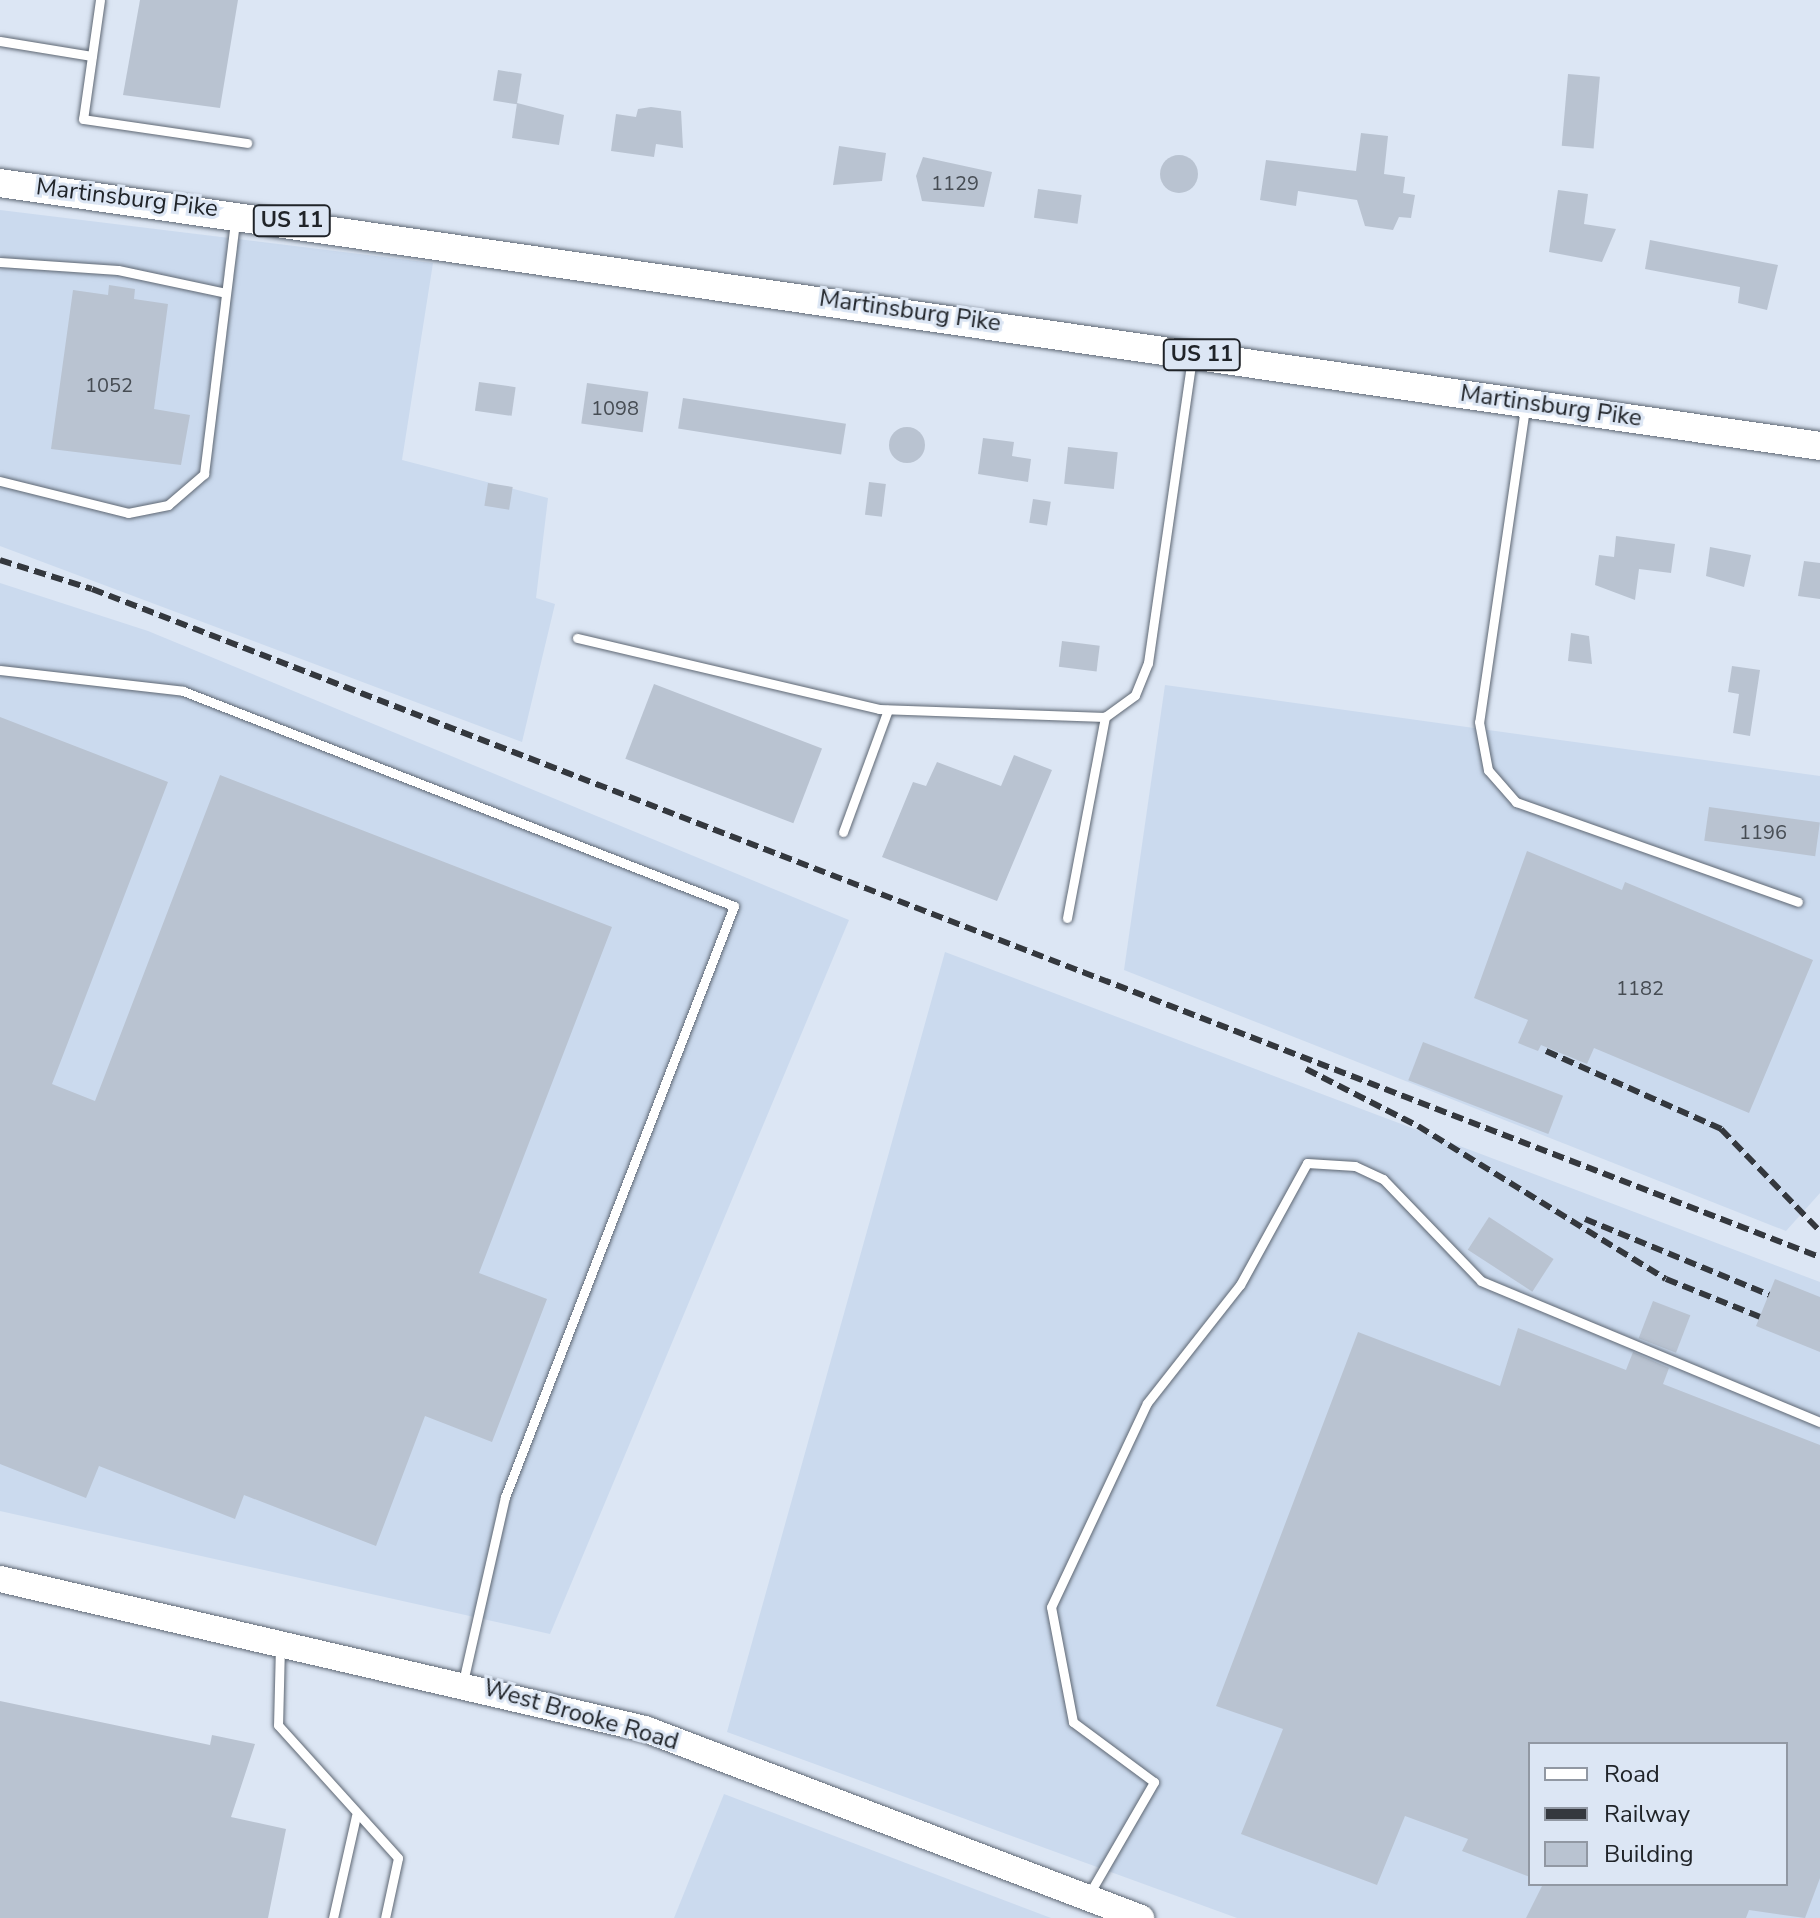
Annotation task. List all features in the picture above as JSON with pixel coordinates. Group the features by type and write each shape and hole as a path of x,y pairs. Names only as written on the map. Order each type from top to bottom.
{"main road":[{"name":"Martinsburg Pike","path":"0,183 236,212 1820,446"}],"street":[{"name":"West Brooke Road","path":"0,1579 463,1682 645,1729 1141,1918"}],"lane":[{"path":"100,0 83,119 247,143"},
{"path":"0,41 92,56"},
{"path":"0,481 128,513 168,505 204,474 236,212"},
{"path":"0,262 118,270 226,293"},
{"path":"577,638 818,700 888,710 1105,717 1135,695 1148,663 1193,353"},
{"path":"1526,403 1479,722 1488,770 1516,802 1798,902"},
{"path":"0,670 183,691 734,906 505,1497 463,1682"},
{"path":"843,832 888,710"},
{"path":"1067,918 1105,717"},
{"path":"1087,1897 1154,1782 1073,1722 1051,1607 1147,1403 1240,1285 1307,1163 1355,1166 1383,1179 1481,1281 1820,1422"},
{"path":"281,1640 278,1725 331,1777 356,1816 398,1858 385,1918"},
{"path":"333,1918 356,1816"}],"shaded area":[{"path":"0,210 433,263 402,460 548,498 536,598 555,604 522,742 0,546"},
{"path":"0,583 148,631 849,920 550,1634 0,1511"},
{"path":"1165,685 1820,776 1820,1193 1786,1231 1124,970"},
{"path":"945,952 1820,1282 1820,1918 1237,1918 727,1732"},
{"path":"724,1794 1051,1918 674,1918"}],"building":[{"path":"140,0 238,0 220,108 123,95"},
{"path":"498,70 522,74 517,104 493,101"},
{"path":"1568,74 1600,77 1594,149 1562,146"},
{"path":"517,103 564,115 559,145 512,138"},
{"path":"651,107 681,111 683,148 656,144 654,157 611,151 616,114 636,117 638,109"},
{"path":"1361,133 1388,136 1384,174 1405,177 1403,193 1415,195 1411,218 1399,217 1393,230 1365,226 1357,200 1298,191 1296,206 1260,200 1266,160 1356,171"},
{"path":"839,146 886,153 882,181 833,185"},
{"path":"1179,155 1192,161 1198,174 1192,187 1179,193 1166,187 1160,174 1166,161"},
{"path":"923,157 992,172 984,207 922,201 916,176"},
{"path":"1038,189 1082,195 1078,224 1034,218"},
{"path":"1558,190 1588,194 1584,224 1616,229 1602,262 1549,252"},
{"path":"1650,240 1778,265 1767,310 1738,303 1740,287 1645,269"},
{"path":"109,285 135,289 134,299 168,304 154,409 190,415 181,465 51,449 73,290 108,295"},
{"path":"479,382 516,387 512,416 475,411"},
{"path":"587,383 648,392 643,432 581,424"},
{"path":"683,398 846,424 841,454 678,429"},
{"path":"907,427 920,432 925,445 920,458 907,463 894,458 889,445 894,432"},
{"path":"983,438 1014,442 1012,456 1031,459 1028,482 978,474"},
{"path":"1068,447 1118,452 1114,489 1064,484"},
{"path":"869,482 886,484 882,517 865,515"},
{"path":"488,483 513,487 509,510 484,506"},
{"path":"1033,499 1051,502 1047,526 1029,523"},
{"path":"1616,536 1675,544 1671,573 1639,569 1635,600 1595,585 1599,555 1614,557"},
{"path":"1710,547 1751,555 1744,587 1706,576"},
{"path":"1804,561 1820,563 1820,599 1798,596"},
{"path":"1571,633 1589,636 1592,664 1568,661"},
{"path":"1062,641 1100,646 1097,671 1059,667"},
{"path":"1732,666 1760,670 1750,736 1733,733 1739,694 1728,692"},
{"path":"654,684 822,749 793,823 625,759"},
{"path":"0,717 168,782 52,1084 95,1101 220,775 612,927 479,1273 547,1299 492,1442 425,1416 376,1546 244,1495 235,1519 99,1466 86,1498 0,1464"},
{"path":"1014,755 1052,770 997,901 882,857 913,782 926,786 937,762 1001,786"},
{"path":"1709,807 1820,823 1815,856 1704,841"},
{"path":"1527,851 1622,890 1625,882 1813,960 1749,1113 1594,1048 1587,1064 1541,1045 1538,1051 1518,1043 1528,1020 1474,998"},
{"path":"1423,1042 1563,1096 1548,1134 1408,1080"},
{"path":"1489,1217 1554,1259 1532,1292 1468,1250"},
{"path":"1775,1279 1820,1297 1820,1352 1756,1326"},
{"path":"1653,1301 1690,1315 1676,1353 1639,1338"},
{"path":"1518,1328 1626,1370 1633,1352 1669,1368 1663,1384 1820,1445 1820,1878 1805,1918 1749,1910 1746,1918 1526,1918 1542,1886 1788,1886 1788,1742 1528,1742 1528,1876 1462,1851 1468,1839 1405,1816 1377,1885 1241,1834 1283,1729 1216,1706 1358,1332 1500,1386"},
{"path":"0,1701 210,1745 212,1735 255,1744 231,1817 286,1829 268,1918 0,1918"}],"railway":[{"path":"0,560 92,589 1820,1257"},
{"path":"1546,1051 1721,1129 1820,1231"},
{"path":"1306,1069 1418,1126 1666,1279 1760,1317"},
{"path":"1585,1219 1769,1295"}]}
